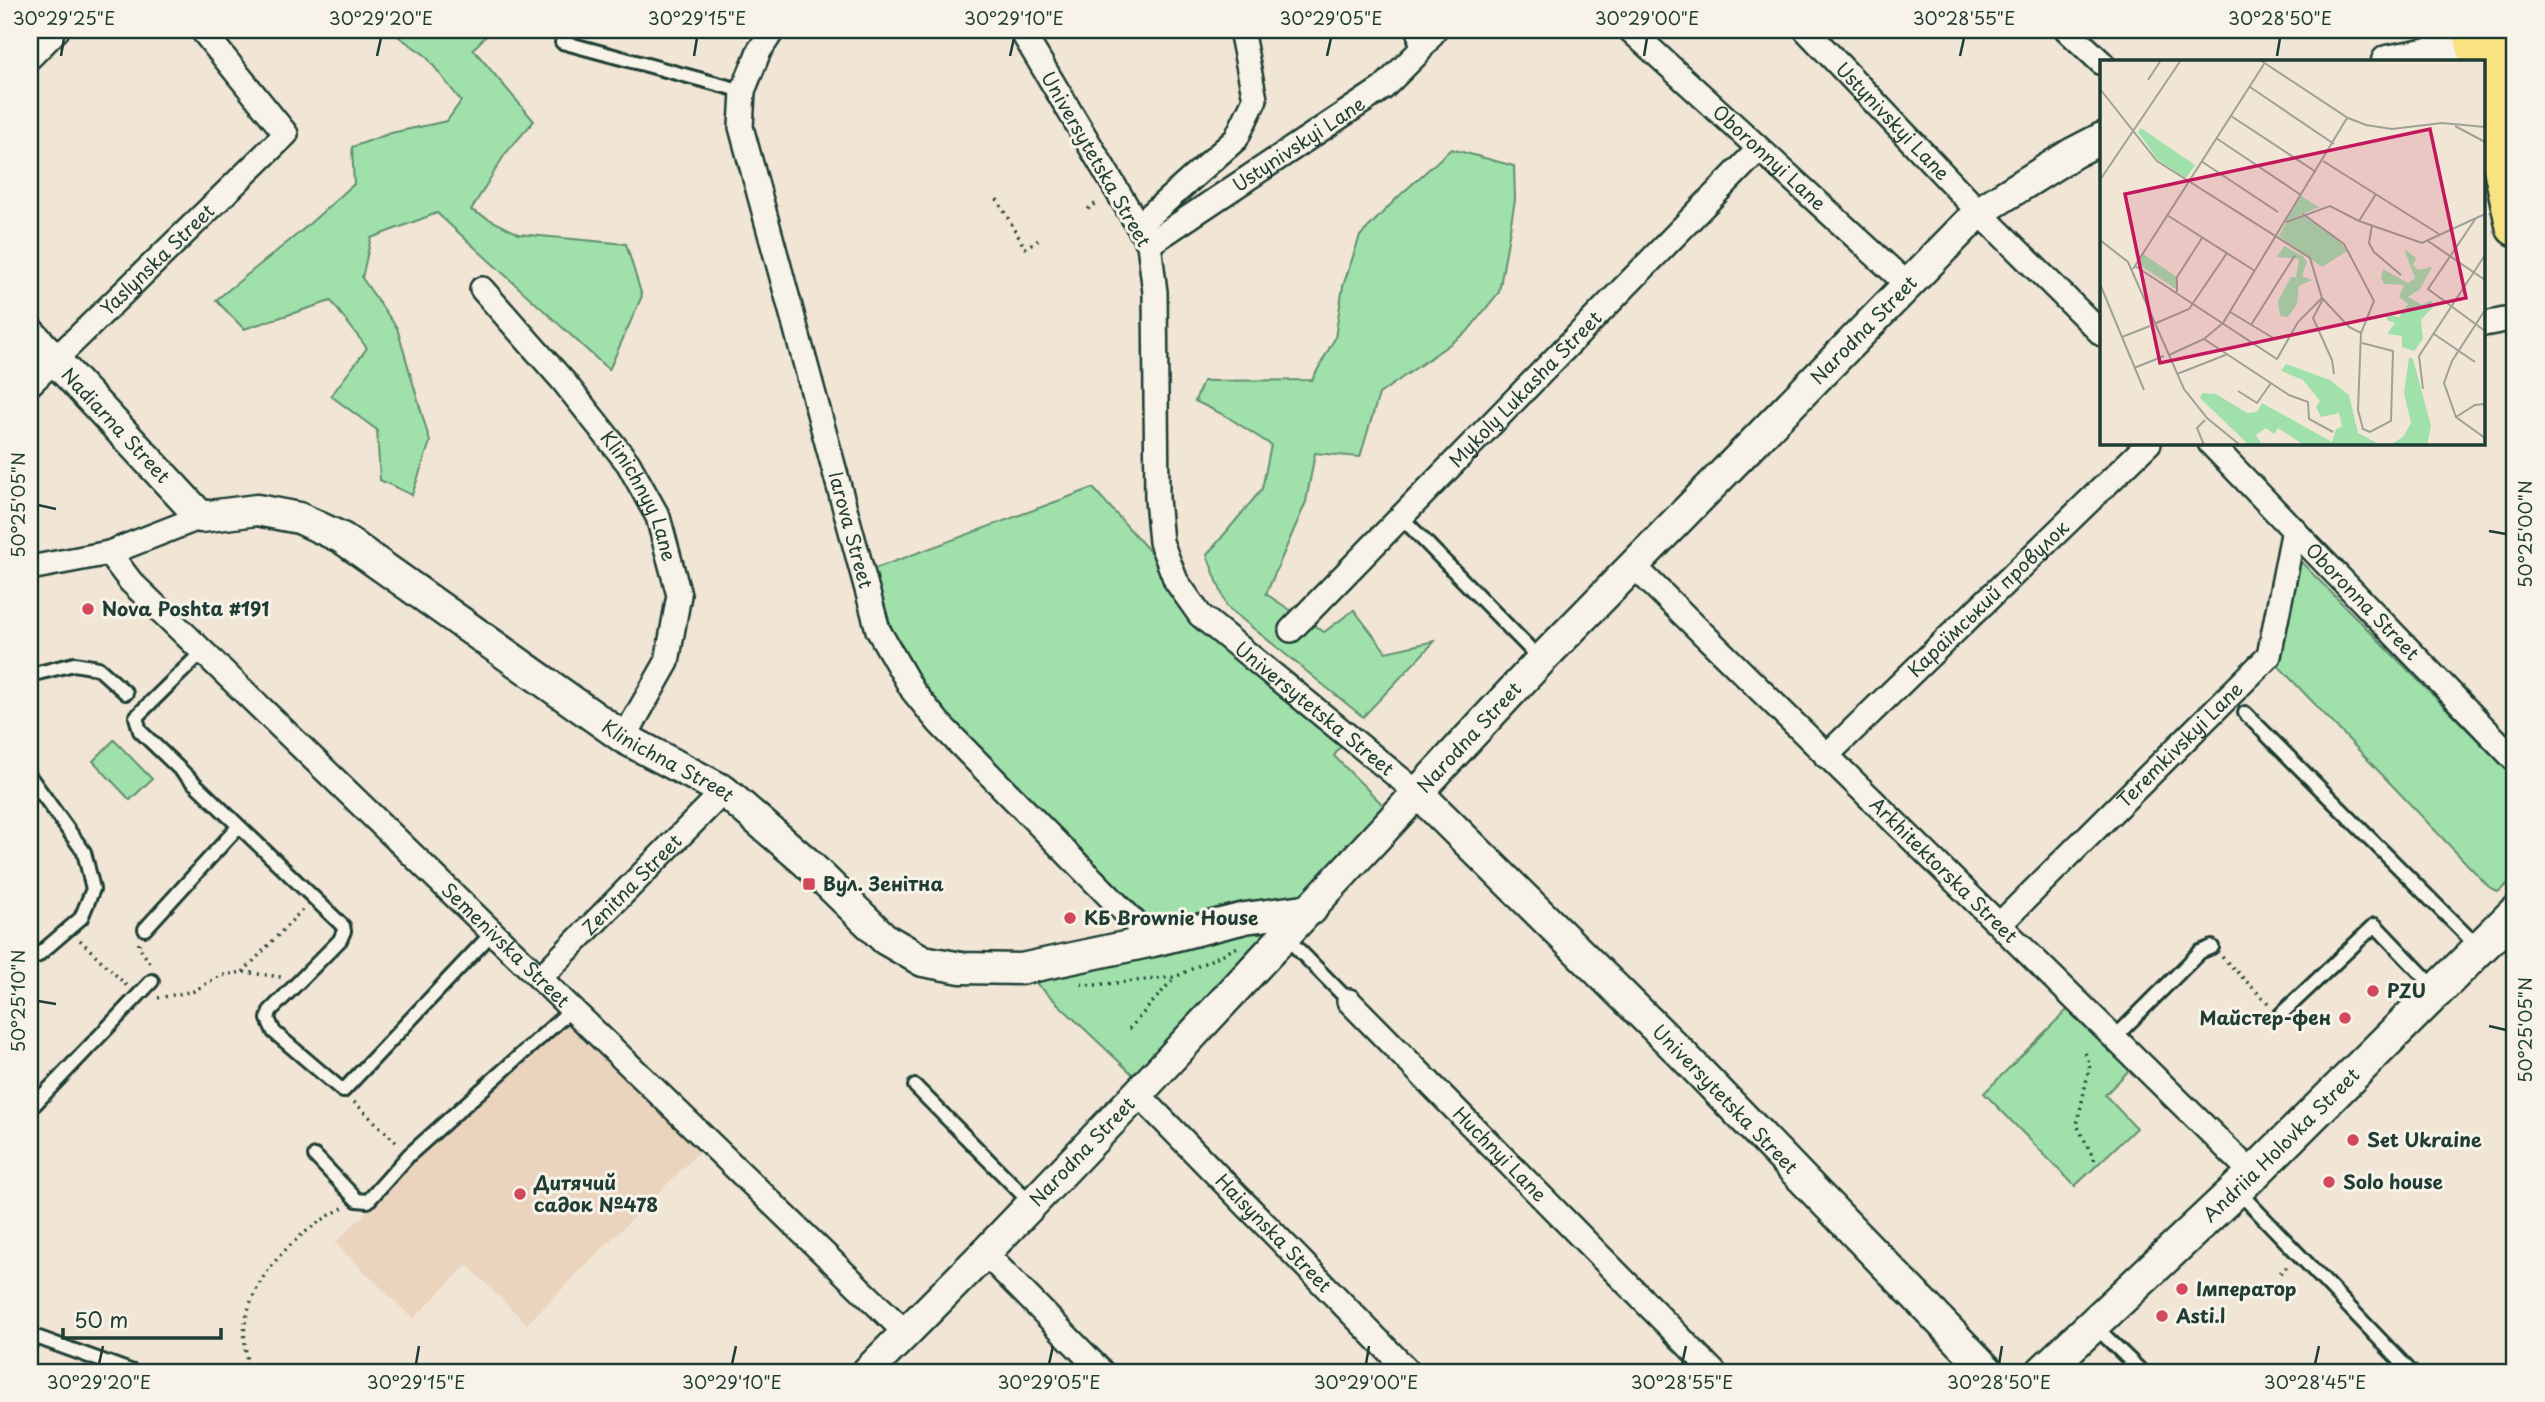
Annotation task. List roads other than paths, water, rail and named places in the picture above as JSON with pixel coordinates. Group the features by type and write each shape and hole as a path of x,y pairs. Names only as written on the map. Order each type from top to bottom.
{"main road":[{"path":"2492,42 2515,81"},
{"path":"2486,90 2515,226"},
{"name":"Andriia Holovka Street","path":"2043,1372 2244,1182 2515,913"}],"street":[{"path":"30,57 57,30"},
{"name":"Yaslynska Street","path":"30,384 286,134 202,30"},
{"name":"Iarova Street","path":"773,30 759,51 743,92 741,127 878,630 913,691 939,723 1153,941"},
{"name":"Universytetska Street","path":"1021,30 1144,235 1155,292 1157,499 1161,542 1176,581 1200,615 1419,794 1683,1055 1989,1372"},
{"name":"Ustynivskyi Lane","path":"1144,235 1236,139 1255,99 1241,30"},
{"name":"Ustynivskyi Lane","path":"1144,235 1383,88 1417,54 1435,30"},
{"name":"Oboronnyi Lane","path":"1630,30 1908,285"},
{"name":"Ustynivskyi Lane","path":"1806,30 1979,212"},
{"path":"2067,30 2100,61"},
{"path":"2393,60 2492,42"},
{"name":"Narodna Street","path":"867,1372 1138,1094 1541,660 1979,212 2100,139"},
{"name":"Mykoly Lukasha Street","path":"1291,630 1759,149"},
{"path":"1979,212 2100,332"},
{"name":"Klinichnyy Lane","path":"482,289 564,382 628,463 658,517 679,595 667,663 624,738"},
{"path":"2486,324 2515,318"},
{"name":"Nadiarna Street","path":"30,333 201,517"},
{"name":"Караїмський провулок","path":"1826,756 2148,444"},
{"name":"Oboronna Street","path":"2211,444 2515,760"},
{"name":"Klinichna Street","path":"30,568 109,553 201,517 257,510 299,518 342,538 624,738 724,791 806,862 885,939 923,961 961,968 1021,968 1153,941 1245,918 1312,909"},
{"name":"Teremkivskyi Lane","path":"2000,924 2269,656 2294,529"},
{"name":"Semenivska Street","path":"109,553 131,582 906,1334"},
{"name":"Arkhitektorska Street","path":"1634,566 2115,1037 2244,1182"},
{"name":"Zenitna Street","path":"540,978 724,791"},
{"name":"Huchnyi Lane","path":"1349,1001 1714,1372"},
{"name":"Haisynska Street","path":"1138,1094 1409,1372"},
{"path":"985,1253 1102,1372"}],"lane":[{"path":"1414,30 1417,54"},
{"path":"562,42 743,92"},
{"path":"1402,518 1541,660"},
{"path":"203,651 136,717 140,731 343,926 344,931 343,937 270,1011 268,1014 274,1032 343,1091 493,932"},
{"path":"30,675 74,664 98,668 126,693"},
{"path":"2245,713 2479,949"},
{"path":"30,778 84,852 93,889 81,918 37,956 30,954"},
{"path":"145,929 238,827"},
{"path":"2280,1015 2375,925 2438,990"},
{"name":"Huchnyi Lane","path":"1286,937 1349,1001"},
{"path":"2115,1037 2200,952 2212,947"},
{"path":"30,1109 152,981"},
{"path":"315,1156 357,1200 368,1201 409,1155 572,1009"},
{"path":"915,1086 1032,1204"},
{"path":"2244,1182 2411,1372"},
{"path":"2096,1323 2106,1337 2142,1372"},
{"path":"30,1341 39,1338 133,1372"}],"place":[{"name":"Nova Poshta #191","path":"88,609"},
{"name":"Вул. Зенітна","path":"809,884"},
{"name":"КБ Brownie House","path":"1070,918"},
{"name":"PZU","path":"2373,991"},
{"name":"Майстер-фен","path":"2345,1018"},
{"name":"Set Ukraine","path":"2353,1140"},
{"name":"Solo house","path":"2329,1182"},
{"name":"Дитячий садок №478","path":"520,1194"},
{"name":"Імператор","path":"2182,1289"},
{"name":"Asti.l","path":"2162,1316"}]}
